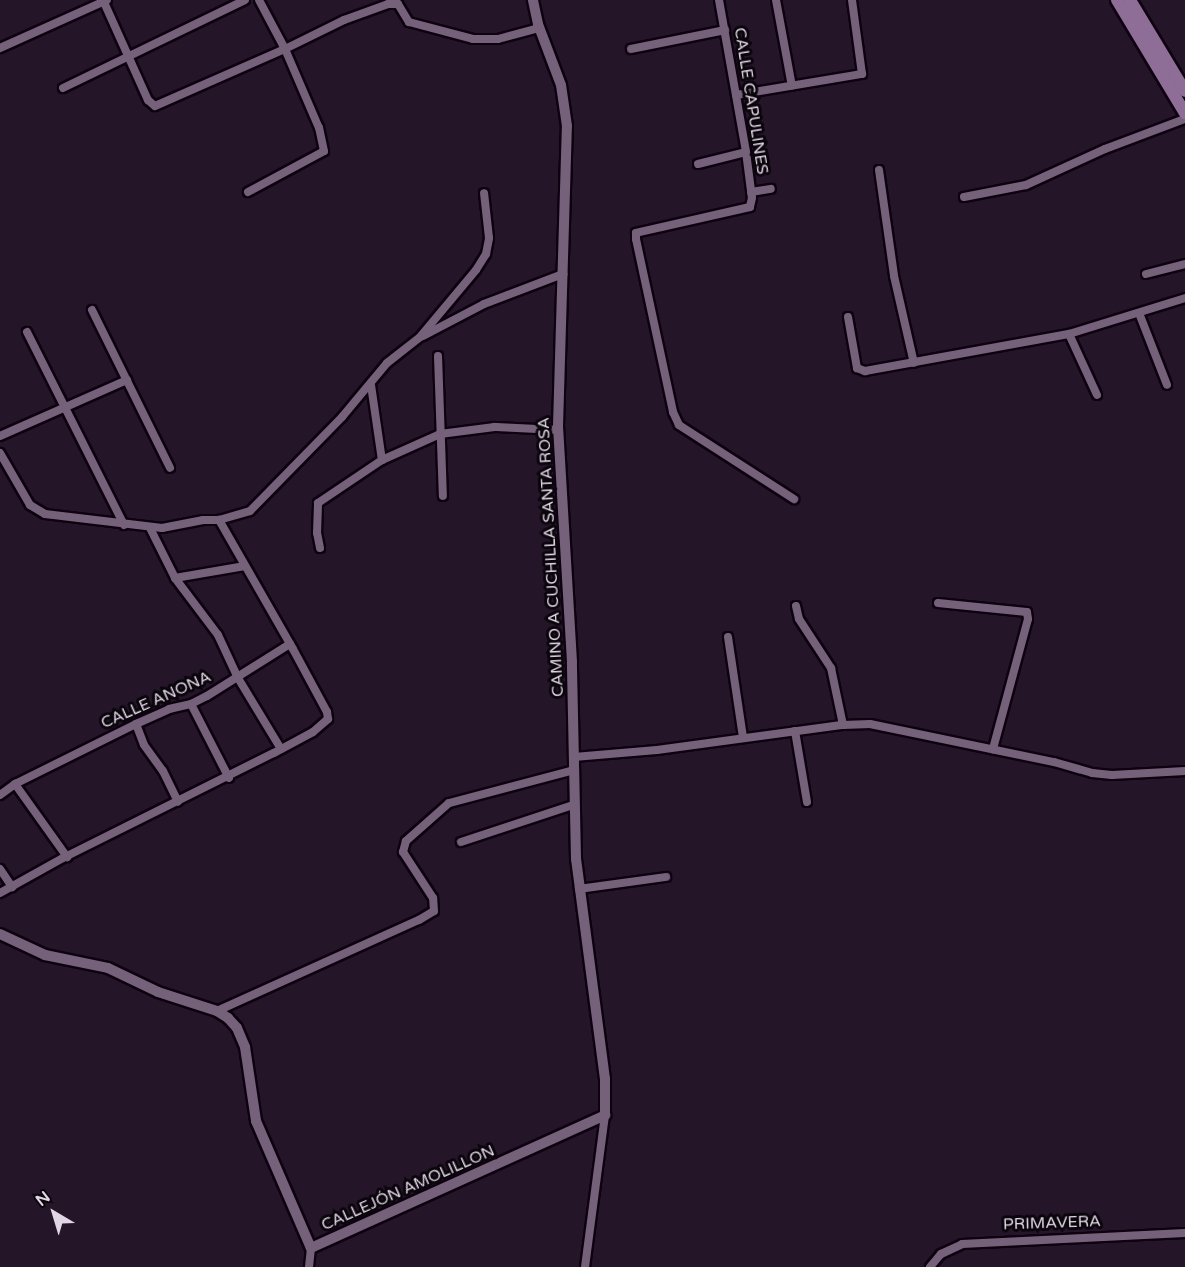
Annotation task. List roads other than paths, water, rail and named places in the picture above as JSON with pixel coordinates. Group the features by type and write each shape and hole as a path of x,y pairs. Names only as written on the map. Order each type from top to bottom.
{"main road":[{"path":"1117,0 1185,113"},
{"path":"1130,0 1185,92"}],"street":[{"path":"0,48 105,0 128,57 151,104 155,106 285,49 344,20 388,4 399,4 409,22 473,39 498,39 540,28"},
{"path":"63,88 245,0"},
{"path":"248,192 324,151 319,129 285,49 259,0"},
{"name":"CAMINO A CUCHILLA SANTA ROSA","path":"533,0 540,28 561,85 567,126 559,430 572,662 573,805 579,889 604,1079 605,1115"},
{"name":"CALLE CAPULINES","path":"719,0 746,152 751,192 750,207 636,233 673,412 679,425 794,499"},
{"path":"776,0 792,86"},
{"path":"736,95 862,74 852,0"},
{"path":"631,49 725,30"},
{"path":"964,197 1026,185 1105,149 1185,119"},
{"path":"698,164 746,152"},
{"path":"879,170 894,276 914,363"},
{"path":"751,192 771,189"},
{"path":"420,337 476,270 486,254 489,238 484,193"},
{"path":"1146,274 1185,264"},
{"path":"0,453 24,496 37,511 45,514 150,528 219,520 250,511 263,501 372,385 387,363 420,337 484,304 563,274"},
{"path":"848,317 857,368 860,371 1069,334 1185,298"},
{"path":"92,310 170,468"},
{"path":"1139,314 1167,386"},
{"path":"27,332 124,525"},
{"path":"1069,334 1097,395"},
{"path":"438,356 443,496"},
{"path":"1,433 127,380"},
{"path":"372,385 382,460"},
{"path":"320,548 317,533 318,503 382,460 440,434 495,427 559,430"},
{"path":"0,893 67,857 229,778 313,732 328,719 327,712 290,644 219,520"},
{"path":"150,528 175,578 218,635 238,678 281,749"},
{"path":"175,578 245,566"},
{"path":"938,603 1027,612 1028,620 993,749"},
{"path":"796,606 799,619 831,668 843,725"},
{"path":"728,638 743,737"},
{"name":"CALLE ANONA","path":"0,795 15,784 136,724 169,709 191,704 238,678 290,644"},
{"path":"191,704 229,778"},
{"path":"136,724 144,745 163,771 178,802"},
{"path":"574,757 657,750 743,737 870,724 1112,775 1185,771"},
{"path":"795,731 807,802"},
{"path":"217,1011 419,920 434,911 433,898 402,852 406,841 449,803 574,770"},
{"path":"15,784 67,857"},
{"path":"461,842 573,805"},
{"path":"0,869 12,887"},
{"path":"579,889 666,878"},
{"name":"CALLEJÓN AMOLILLON","path":"1,937 45,955 108,968 158,992 217,1011 237,1028 245,1047 256,1122 311,1248 605,1115"},
{"path":"585,1267 605,1115"},
{"name":"PRIMAVERA","path":"930,1267 941,1254 962,1244 1185,1233"},
{"path":"309,1267 311,1248"}]}
